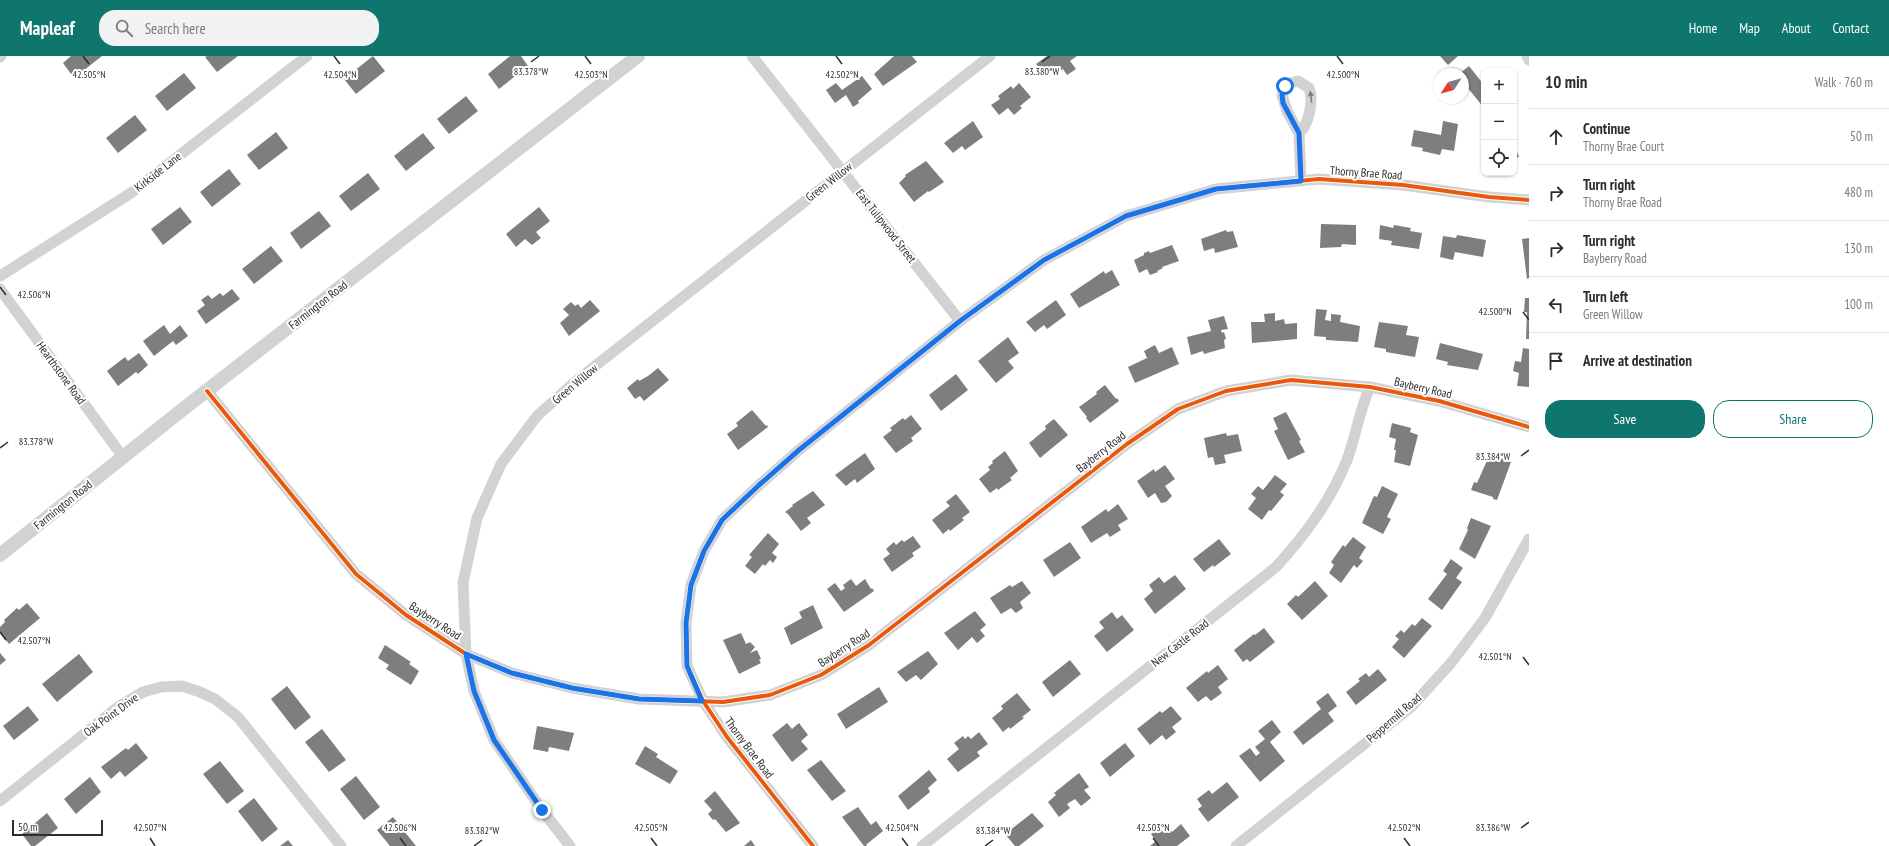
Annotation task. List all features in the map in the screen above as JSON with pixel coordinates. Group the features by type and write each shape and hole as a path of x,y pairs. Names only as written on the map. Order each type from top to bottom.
{"street":[{"name":"Kirkside Lane","path":"0,276 131,193 307,56"},
{"name":"Farmington Road","path":"0,555 207,391 638,56"},
{"name":"East Tulipwood Street","path":"752,56 960,321"},
{"name":"Green Willow","path":"570,846 542,810 494,740 474,691 466,654 463,583 477,518 501,464 537,416 576,381 990,56"},
{"path":"1527,56 1529,60"},
{"path":"1299,133 1301,181"},
{"name":"Thorny Brae Road","path":"814,846 727,737 702,701 687,666 686,623 691,585 704,551 722,520 758,486 799,450 960,321 1044,260 1126,216 1216,189 1319,179 1403,185 1489,197 1529,200"},
{"name":"Hearthstone Road","path":"0,289 123,457"},
{"name":"Bayberry Road","path":"207,391 356,574 406,615 466,654 512,673 572,688 639,699 723,702 770,695 822,676 869,645 1127,444 1178,409 1226,391 1291,380 1370,387 1439,401 1529,427"},
{"name":"New Castle Road","path":"922,846 1276,567 1318,517 1330,496 1347,460 1363,402 1370,387"},
{"name":"Peppermill Road","path":"1236,846 1411,707 1451,663 1485,618 1529,539"},
{"name":"Oak Point Drive","path":"0,801 118,708 144,692 161,687 182,686 215,698 238,717 341,846"}],"building":[{"path":"71,56 102,56 74,78 63,63"},
{"path":"238,56 217,72 205,57"},
{"path":"373,56 385,71 356,94 344,79"},
{"path":"510,56 521,56 528,66 499,89 488,74"},
{"path":"894,56 912,56 917,62 883,86 874,74"},
{"path":"1047,56 1077,56 1070,61 1076,69 1067,75 1063,69 1058,72 1054,67 1044,74 1036,64"},
{"path":"1440,56 1458,56 1448,65"},
{"path":"1469,66 1481,81 1481,104 1469,89 1469,68 1466,68"},
{"path":"184,73 196,88 167,111 155,96"},
{"path":"862,76 872,89 858,101 859,103 853,107 846,95 835,103 826,90 836,83 842,90"},
{"path":"1019,83 1031,97 1020,106 1022,108 1014,115 1008,108 999,115 991,105 1000,99 998,96 1011,86 1013,89"},
{"path":"466,96 478,111 449,134 437,119"},
{"path":"135,115 147,130 118,153 106,138"},
{"path":"973,121 983,137 965,150 962,146 953,153 944,143"},
{"path":"1443,121 1458,124 1454,151 1442,149 1440,155 1422,151 1423,148 1411,146 1414,130 1441,135"},
{"path":"276,132 288,148 259,170 247,155"},
{"path":"423,133 435,148 406,171 394,156"},
{"path":"926,161 944,182 929,192 928,191 914,202 899,183 906,176 905,175"},
{"path":"229,169 241,184 212,207 200,192"},
{"path":"368,173 380,189 351,211 339,196"},
{"path":"180,207 192,222 163,245 151,229"},
{"path":"539,207 550,221 536,232 541,238 532,245 525,239 516,247 506,234"},
{"path":"319,211 331,226 301,249 290,233"},
{"path":"1321,224 1356,225 1356,245 1342,244 1341,247 1320,248"},
{"path":"1380,225 1393,228 1394,225 1411,228 1410,231 1422,233 1419,249 1391,245 1392,241 1379,239"},
{"path":"1226,230 1227,232 1233,231 1238,247 1215,253 1214,248 1204,251 1201,239"},
{"path":"1457,235 1486,240 1483,257 1455,252 1453,260 1440,257 1443,236 1456,238"},
{"path":"1529,238 1529,278 1527,279 1522,239"},
{"path":"1172,245 1179,261 1162,267 1163,268 1157,271 1158,272 1150,275 1147,269 1139,273 1134,260 1149,251 1150,253"},
{"path":"271,246 283,261 254,284 242,269"},
{"path":"1112,270 1120,285 1079,308 1070,294 1104,271 1105,274"},
{"path":"232,289 240,299 206,324 197,311 205,305 201,300 208,295 212,299 220,293 223,296"},
{"path":"1525,298 1529,298 1529,339 1526,339 1527,312 1524,312"},
{"path":"590,300 600,311 569,336 560,323 569,315 563,309 571,302 575,306 578,304 581,308"},
{"path":"1056,300 1066,315 1047,329 1044,325 1035,332 1026,322"},
{"path":"1316,309 1327,310 1325,320 1331,321 1331,314 1341,315 1340,322 1360,326 1358,342 1326,340 1326,337 1314,336"},
{"path":"1275,313 1275,321 1284,319 1285,324 1297,323 1297,339 1252,343 1251,322 1265,322 1264,314"},
{"path":"1224,316 1228,329 1221,330 1222,333 1224,332 1226,339 1224,340 1225,348 1204,354 1203,351 1191,355 1187,337 1211,331 1208,320"},
{"path":"1379,322 1408,326 1406,335 1419,337 1415,357 1386,352 1386,349 1374,347"},
{"path":"164,325 170,334 180,325 188,336 176,345 173,341 154,356 143,341"},
{"path":"1008,337 1019,353 1008,361 1014,368 996,383 978,361"},
{"path":"1440,343 1483,354 1478,370 1447,365 1448,362 1436,359"},
{"path":"1155,345 1159,353 1172,347 1179,364 1135,383 1128,367 1147,358 1144,351"},
{"path":"1523,348 1529,349 1529,387 1517,386 1519,373 1513,371 1515,361 1521,362"},
{"path":"139,353 148,365 138,374 136,372 118,386 107,371 125,357 128,361"},
{"path":"658,368 669,380 644,401 640,396 635,399 627,388 638,379 639,381"},
{"path":"956,374 968,390 941,411 929,395"},
{"path":"1105,385 1119,401 1090,423 1079,407 1097,394 1096,392"},
{"path":"752,410 768,427 738,450 727,434 738,426 736,423"},
{"path":"1286,412 1301,440 1299,441 1305,452 1288,460 1274,431 1278,429 1273,418"},
{"path":"911,415 922,429 911,438 913,441 896,453 883,437 892,430 890,428 903,418 905,420"},
{"path":"1054,419 1068,435 1040,458 1029,443 1046,429 1045,426"},
{"path":"1392,423 1411,428 1410,432 1418,435 1410,466 1394,462 1396,439 1389,437"},
{"path":"1226,433 1227,436 1238,434 1242,451 1224,455 1226,463 1215,465 1213,457 1208,458 1204,438"},
{"path":"1005,451 1018,471 1010,478 1012,480 998,490 997,488 990,493 979,479 990,470 988,467 993,463 992,461"},
{"path":"865,453 875,469 857,483 855,479 846,486 835,475"},
{"path":"1490,454 1511,462 1497,500 1493,499 1493,497 1471,490 1474,482 1477,483"},
{"path":"1165,465 1175,479 1165,486 1172,496 1166,502 1161,503 1155,493 1148,498 1137,481 1154,469 1155,472"},
{"path":"1275,475 1287,484 1280,492 1284,495 1271,511 1269,510 1262,520 1248,509 1256,498 1251,494 1258,486 1263,490"},
{"path":"1382,486 1398,494 1387,517 1391,519 1383,534 1362,523 1374,496 1377,497"},
{"path":"813,491 825,505 807,518 811,523 801,531 785,512 793,506 792,505"},
{"path":"956,494 970,512 962,518 964,520 950,531 949,529 943,534 932,520 950,506 946,502"},
{"path":"1118,504 1128,519 1118,525 1121,530 1110,537 1107,533 1091,543 1081,527 1106,509 1108,512"},
{"path":"1471,518 1491,526 1475,559 1459,549 1468,530 1467,528"},
{"path":"768,533 779,544 772,553 777,557 773,563 770,560 765,566 763,564 755,574 745,566 752,557 749,555"},
{"path":"913,536 921,547 912,553 914,556 892,572 883,559 890,554 886,549 894,542 896,545 902,540 904,542"},
{"path":"1353,537 1366,547 1359,558 1363,561 1357,568 1354,565 1341,583 1329,573 1334,565 1331,562 1343,545 1345,547"},
{"path":"1219,539 1231,554 1214,567 1213,565 1204,572 1193,559"},
{"path":"1070,542 1081,558 1054,577 1043,560"},
{"path":"1451,559 1463,568 1456,578 1462,582 1442,610 1428,599 1447,574 1443,571"},
{"path":"1175,575 1186,589 1155,614 1144,599 1153,591 1149,585 1159,577 1164,583"},
{"path":"851,579 856,586 865,579 874,591 844,612 827,589 835,583 841,591 845,588 843,585"},
{"path":"1022,581 1031,593 1020,602 1023,608 1016,613 1011,608 1001,614 990,598 1010,585 1012,587"},
{"path":"1315,581 1328,596 1302,620 1287,604 1296,595 1298,597"},
{"path":"27,603 40,618 9,644 0,633 0,627 5,622 4,620 17,608 19,610"},
{"path":"813,605 823,628 791,645 784,628 802,618 799,612"},
{"path":"975,611 986,625 980,630 985,636 977,643 972,637 958,650 944,633"},
{"path":"1112,612 1117,619 1122,615 1134,630 1107,652 1094,636 1104,628 1099,622"},
{"path":"1422,618 1432,626 1404,658 1392,647 1399,639 1395,636 1401,630 1404,633 1412,624 1415,626"},
{"path":"1264,628 1275,642 1250,662 1247,659 1243,662 1234,650"},
{"path":"741,633 746,644 750,642 755,647 750,653 757,650 761,663 739,674 723,640"},
{"path":"385,645 411,662 409,664 419,671 411,685 386,669 389,665 378,658"},
{"path":"928,651 938,664 921,680 916,675 906,682 897,672"},
{"path":"0,653 6,660 0,665"},
{"path":"79,654 93,672 57,702 42,684"},
{"path":"1070,660 1081,674 1053,697 1042,682"},
{"path":"1218,665 1228,679 1218,687 1222,693 1211,701 1206,696 1198,702 1186,688 1207,671 1208,673"},
{"path":"1378,669 1387,680 1356,705 1346,692 1360,681 1358,679 1366,673 1369,677"},
{"path":"287,686 311,717 295,730 271,699"},
{"path":"879,687 888,702 846,729 837,714"},
{"path":"1017,693 1031,710 1022,717 1024,718 1010,729 1009,727 1003,732 992,718 1003,709 1001,706"},
{"path":"1328,693 1337,706 1328,713 1334,721 1303,745 1293,732 1321,709 1316,702"},
{"path":"28,706 39,720 14,740 3,726"},
{"path":"1171,706 1182,719 1172,727 1176,732 1166,740 1162,735 1150,745 1137,729 1160,711 1162,713"},
{"path":"1272,720 1281,732 1270,742 1285,761 1260,782 1239,756 1250,748 1256,756 1260,753 1255,747 1265,739 1258,731"},
{"path":"787,723 792,729 799,723 808,735 801,741 808,749 792,762 772,735"},
{"path":"537,726 574,733 569,751 549,747 548,752 533,749"},
{"path":"322,729 346,760 329,772 305,742"},
{"path":"979,732 988,744 977,752 980,756 958,772 947,759 959,749 954,743 963,736 965,739 968,736 971,739"},
{"path":"136,743 148,758 125,777 120,771 111,779 101,767 126,748 128,750"},
{"path":"1125,743 1135,756 1110,777 1100,763"},
{"path":"645,746 658,754 656,757 678,771 670,784 635,764"},
{"path":"821,760 846,791 832,801 807,770"},
{"path":"220,761 244,791 227,804 203,774"},
{"path":"929,770 937,780 928,788 930,792 908,810 898,796"},
{"path":"1079,773 1089,787 1084,790 1091,798 1081,806 1075,799 1067,804 1070,808 1059,817 1048,802 1056,795 1054,793"},
{"path":"356,776 380,807 364,820 340,789"},
{"path":"90,777 101,792 76,814 64,799"},
{"path":"1227,782 1239,797 1208,822 1198,809 1202,806 1197,799 1209,790 1212,794"},
{"path":"715,791 740,823 726,832 715,819 713,820 708,814 712,810 704,801"},
{"path":"254,798 278,829 262,842 238,811"},
{"path":"858,807 871,825 876,821 883,831 866,846 864,846 842,817"},
{"path":"47,813 58,828 35,846 31,846 22,834"},
{"path":"1032,813 1044,826 1019,846 1015,846 1005,834"},
{"path":"393,817 416,846 390,846 377,830"},
{"path":"1181,824 1190,836 1177,846 1150,846 1156,841 1151,834 1159,828 1163,832 1169,827 1172,832"},
{"path":"288,840 293,846 280,846"},
{"path":"751,840 755,846 744,846"}],"cycle path":[{"path":"813,846 727,737 703,701 687,666 686,623 691,585 704,551 722,520 758,486 799,450 960,321 1044,260 1126,216 1216,189 1319,179 1403,185 1489,197 1529,200"},
{"path":"207,391 356,574 406,615 466,654 512,673 572,688 639,699 723,702 770,695 821,675 869,645 1127,444 1178,409 1226,391 1291,380 1370,387 1439,401 1529,427"}],"route":[{"path":"542,810 494,740 474,691 466,654 512,673 572,688 639,699 702,701 687,666 686,623 691,585 704,551 722,520 799,450 960,321 1044,260 1126,216 1216,189 1301,181 1299,133 1283,103 1282,95 1285,86"}]}
